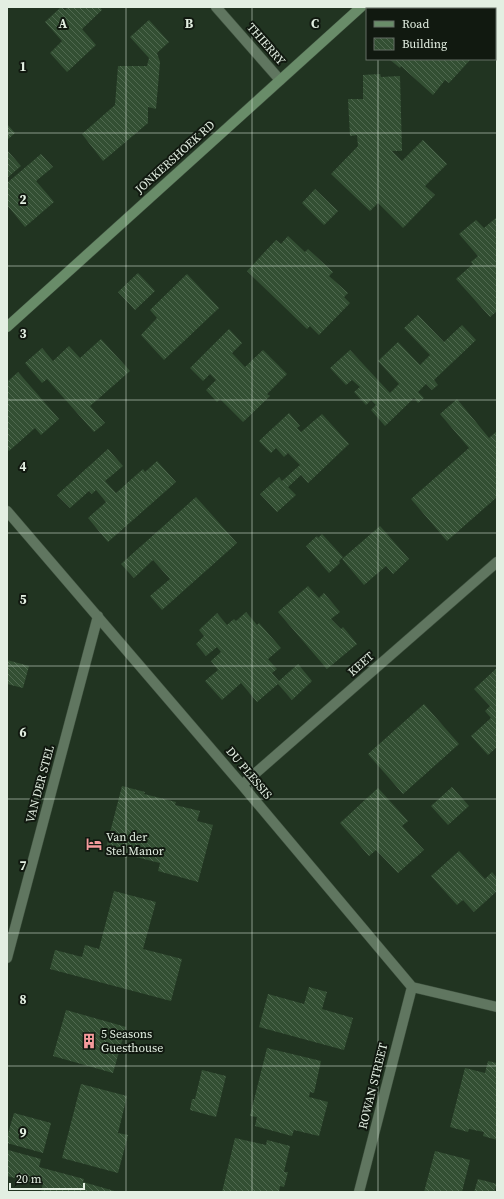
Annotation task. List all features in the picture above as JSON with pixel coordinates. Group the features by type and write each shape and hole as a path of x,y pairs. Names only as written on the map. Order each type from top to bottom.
{"street":[{"name":"THIERRY","path":"216,7 280,80"},
{"name":"JONKERSHOEK RD","path":"7,327 361,7"},
{"name":"DU PLESSIS","path":"7,511 242,785 412,987"},
{"name":"KEET","path":"242,785 497,562"},
{"name":"VAN DER STEL","path":"7,958 98,616"},
{"path":"412,987 497,1007"},
{"name":"ROWAN STREET","path":"359,1192 412,987"}],"building":[{"path":"61,7 65,10 68,7 100,7 102,10 82,29 96,45 67,72 50,53 62,41 45,22"},
{"path":"431,7 432,8 417,8"},
{"path":"149,20 169,42 157,53 160,62 156,109 148,107 148,123 103,161 82,134 115,105 118,66 147,66 149,58 130,37"},
{"path":"390,60 470,60 449,83 445,80 433,95 401,66 400,68"},
{"path":"380,74 381,77 400,76 402,151 392,151 402,161 423,140 447,164 425,186 435,195 403,228 378,203 370,211 331,174 358,146 357,135 350,136 348,99 363,99 363,75"},
{"path":"7,124 15,133 7,140"},
{"path":"7,150 21,166 7,178"},
{"path":"41,154 53,167 36,181 54,202 25,227 7,205 7,183"},
{"path":"315,189 338,211 324,225 302,203"},
{"path":"497,217 497,311 490,317 456,279 473,264 471,262 478,256 459,234 476,220 484,228"},
{"path":"288,236 305,252 308,249 333,272 329,276 348,293 344,297 350,303 319,335 310,326 307,329 247,271 276,240 281,244"},
{"path":"138,273 155,291 135,310 118,292"},
{"path":"187,274 219,308 164,360 141,335 157,318 150,310"},
{"path":"418,315 444,342 462,325 476,340 434,380 438,385 432,390 426,384 418,392 424,398 418,403 414,398 385,426 371,410 376,405 371,400 366,405 354,392 360,387 352,380 346,385 330,368 350,350 390,393 399,384 378,361 398,342 420,365 430,355 404,328"},
{"path":"229,329 242,343 232,353 245,367 263,350 287,374 267,394 270,396 243,422 220,399 217,402 206,390 216,380 210,374 203,381 190,368"},
{"path":"101,339 130,371 90,406 105,423 94,432 47,379 42,383 25,363 42,348 53,361 69,346 80,358"},
{"path":"18,372 59,419 41,435 35,428 9,451 7,449 7,382"},
{"path":"457,399 489,438 497,431 497,497 447,541 411,499 469,448 440,414"},
{"path":"289,413 300,426 297,428 301,432 322,414 349,444 308,483 301,475 288,487 296,495 277,512 260,494 279,477 282,481 300,465 288,453 284,457 276,448 271,453 259,441"},
{"path":"108,449 123,466 105,481 116,493 143,469 145,472 157,461 176,482 108,542 88,518 106,502 96,490 92,494 89,491 70,508 57,495"},
{"path":"196,497 237,543 162,610 150,596 170,579 153,560 134,578 121,564"},
{"path":"380,526 409,559 393,574 386,566 364,585 342,559"},
{"path":"322,534 343,557 339,561 340,563 329,573 306,546 317,536 318,538"},
{"path":"308,586 319,598 324,593 340,612 331,619 341,629 343,627 357,644 327,669 278,612"},
{"path":"246,612 257,625 259,623 281,648 268,659 277,669 272,673 279,681 298,664 312,681 292,700 278,684 257,702 241,683 222,700 205,681 218,670 211,661 221,652 217,647 206,656 196,644 204,636 199,630 217,613 227,625 234,619 236,621"},
{"path":"7,660 29,666 23,688 7,684"},
{"path":"497,668 497,747 488,755 471,736 491,718 485,711 490,706 474,689"},
{"path":"424,704 459,744 403,794 368,754"},
{"path":"122,786 145,792 144,794 176,802 175,805 200,811 197,821 213,825 198,882 158,871 160,863 128,855 127,858 105,852"},
{"path":"452,787 469,806 448,825 431,806"},
{"path":"378,788 408,821 402,826 424,850 398,873 376,850 369,856 340,823"},
{"path":"459,851 485,879 492,872 497,878 497,891 474,912 463,900 457,905 431,876"},
{"path":"114,891 156,902 143,949 182,959 171,1001 50,969 55,950 82,957 85,945 99,949"},
{"path":"309,987 327,992 322,1009 353,1018 344,1050 259,1027 268,994 304,1004"},
{"name":"5 Seasons Guesthouse","path":"66,1010 126,1027 113,1073 53,1056"},
{"path":"267,1048 321,1061 314,1093 310,1092 309,1097 328,1102 319,1136 294,1130 292,1136 255,1126 257,1117 250,1116"},
{"path":"488,1061 497,1063 497,1140 483,1136 484,1132 469,1129 468,1132 450,1127 465,1068 485,1073"},
{"path":"202,1070 226,1076 216,1117 190,1110 192,1099 195,1099"},
{"path":"81,1084 127,1096 118,1133 128,1135 118,1173 62,1158"},
{"path":"14,1113 51,1123 43,1153 7,1143 7,1137"},
{"path":"235,1138 266,1145 267,1140 290,1146 284,1172 288,1172 284,1187 280,1186 279,1192 222,1192"},
{"path":"8,1150 41,1159 39,1167 84,1179 83,1182 118,1192 41,1192 43,1183 35,1180 34,1183 7,1176"},
{"path":"435,1151 470,1160 462,1192 424,1192"},
{"path":"478,1179 497,1184 494,1192 474,1192"}],"place":[{"name":"Van der Stel Manor","path":"94,844"},
{"name":"5 Seasons Guesthouse","path":"89,1041"}]}
